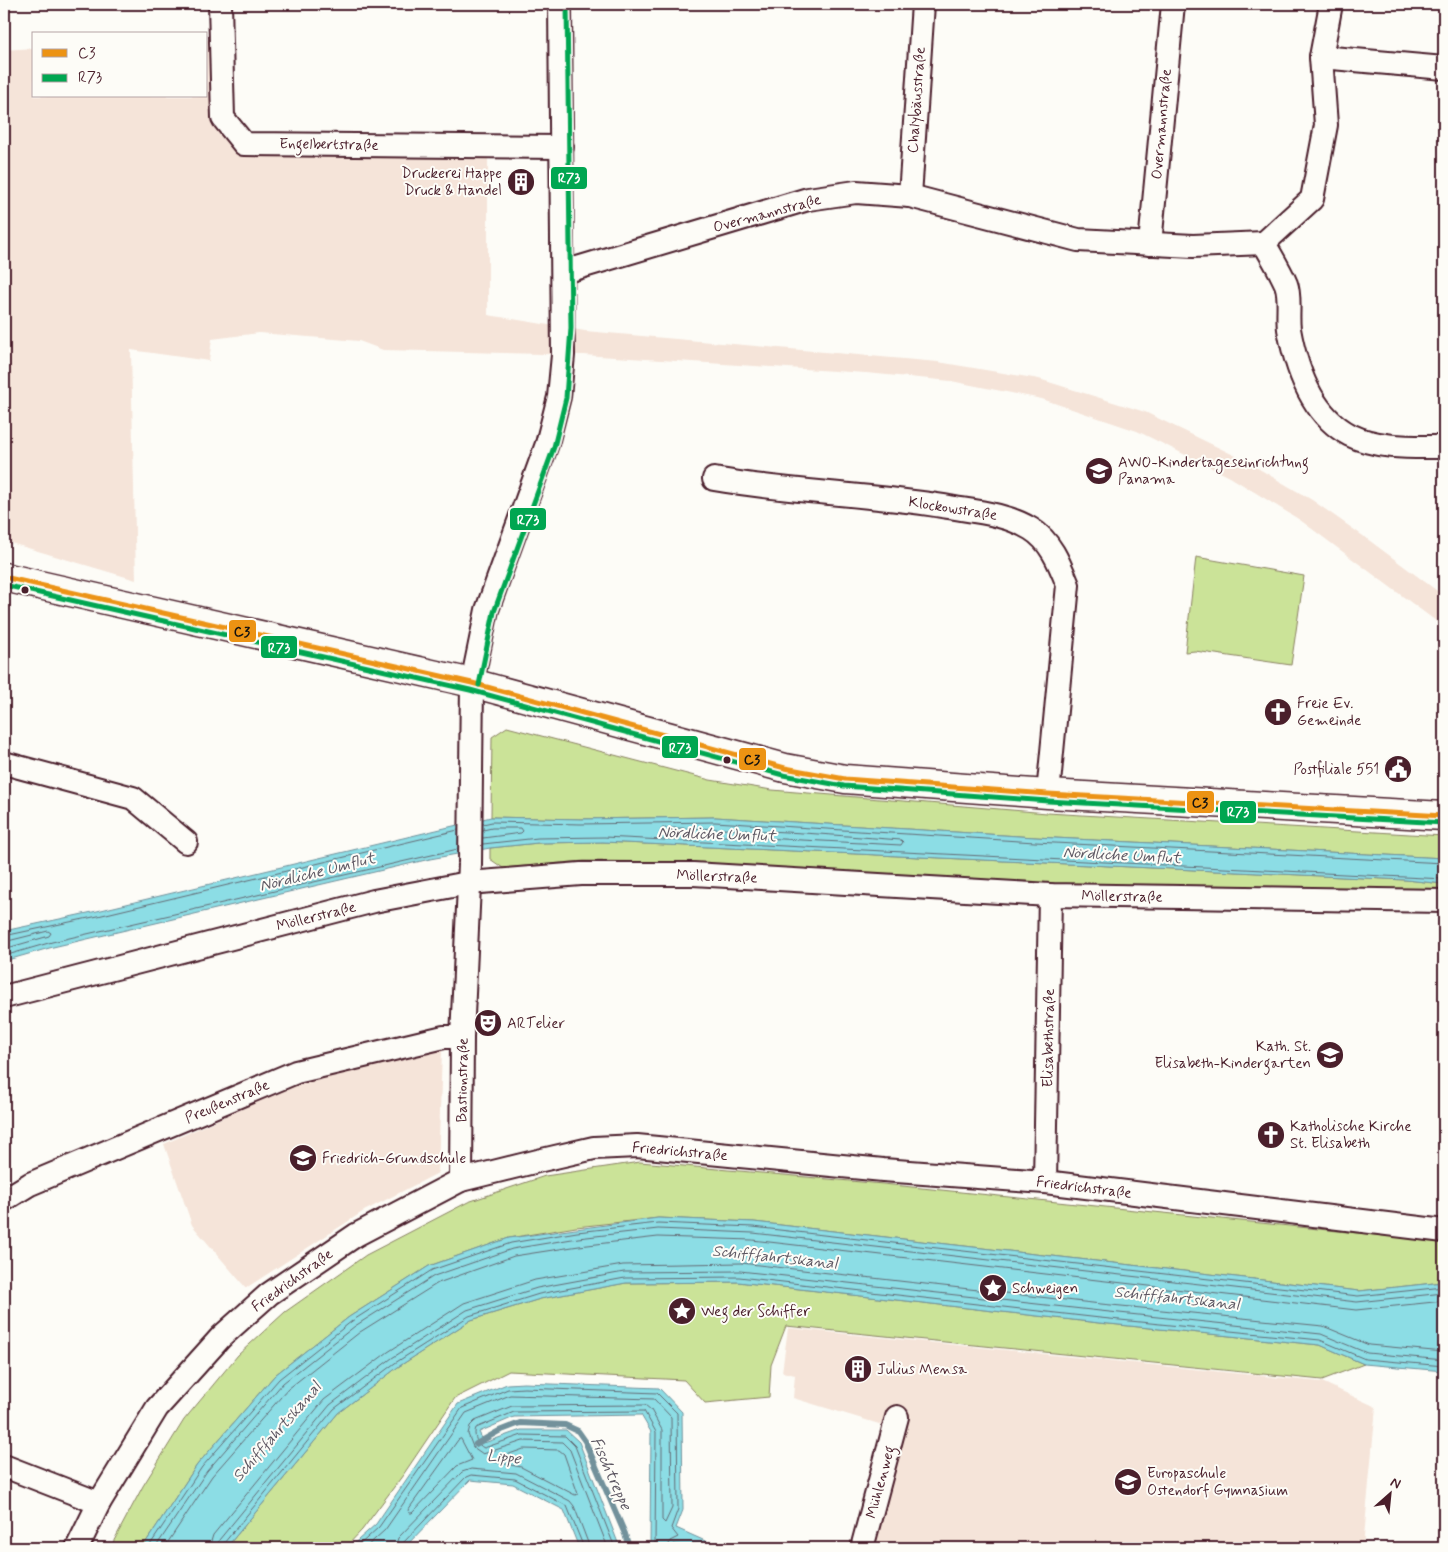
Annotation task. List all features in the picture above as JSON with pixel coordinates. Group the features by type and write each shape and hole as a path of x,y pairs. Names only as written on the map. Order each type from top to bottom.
{"main road":[{"path":"4,577 472,683 785,768 845,779 1048,794 1444,816"}],"street":[{"name":"Engelbertstraße","path":"220,4 223,118 244,144 562,147"},
{"name":"Bastionstraße","path":"461,1180 462,1037 469,873 472,683 487,610 548,444 559,397 563,344 564,272 560,4"},
{"name":"Chalybäusstraße","path":"910,196 923,4"},
{"name":"Overmannstraße","path":"1150,244 1172,4"},
{"path":"1331,4 1321,57 1326,125 1312,199 1264,243 1286,285 1289,328 1298,368 1307,390 1327,415 1350,434 1376,443 1414,447 1444,447"},
{"path":"1321,57 1444,68"},
{"name":"Overmannstraße","path":"564,272 808,199 856,192 910,196 1078,240 1193,246 1264,243"},
{"name":"Klockowstraße","path":"714,479 763,488 917,502 1004,516 1032,530 1055,554 1068,585 1048,794"},
{"path":"4,763 133,798 186,842"},
{"name":"Möllerstraße","path":"4,997 374,901 469,873 693,874 1050,895 1444,901"},
{"name":"Elisabethstraße","path":"1045,1182 1050,895"},
{"name":"Preußenstraße","path":"4,1200 30,1184 296,1072 444,1037 462,1037"},
{"name":"Friedrichstraße","path":"77,1548 99,1503 157,1408 221,1338 269,1294 356,1235 461,1180 594,1148 637,1146 883,1170 1045,1182 1444,1231"},
{"name":"Mühlenweg","path":"862,1548 897,1417"},
{"path":"4,1466 99,1503"}],"shaded area":[{"path":"221,39 223,118 244,144 488,146 488,315 585,331 938,362 1039,379 1145,412 1242,459 1312,500 1366,538 1444,596 1444,627 1300,520 1230,477 1137,431 1042,399 951,381 866,373 583,355 383,350 359,341 259,333 212,339 209,361 131,350 136,580 4,541 4,50 32,48 32,98 208,98 208,40"},
{"name":"Friedrich-Grundschule","path":"442,1050 438,1173 364,1211 246,1288 192,1225 164,1144 306,1080"},
{"name":"Europaschule Ostendorf Gymnasium","path":"788,1328 1322,1382 1376,1407 1363,1548 878,1548 872,1535 899,1430 793,1398 795,1375 782,1372"}],"green space":[{"path":"1196,557 1304,576 1291,665 1195,651 1185,652"},
{"path":"507,727 710,780 772,790 1047,813 1444,836 1444,858 1035,837 715,817 581,819 491,817 492,737"},
{"path":"603,842 1406,880 1444,884 1444,891 1050,885 692,862 584,861 503,868 490,859 490,848 538,843"},
{"path":"640,1162 883,1184 1444,1242 1444,1282 1359,1291 754,1222 658,1218 576,1227 509,1238 429,1266 349,1317 275,1375 197,1465 142,1548 110,1548 143,1486 184,1420 238,1355 285,1312 366,1255 468,1202 545,1176"},
{"path":"738,1282 1099,1323 1320,1345 1364,1364 1322,1380 786,1326 771,1365 769,1397 705,1403 684,1380 509,1371 455,1398 403,1475 362,1530 345,1548 226,1548 338,1413 398,1367 471,1320 540,1299 626,1283"}],"water":[{"name":"Nördliche Umflut","path":"491,817 581,819 715,817 1035,837 1444,858 1444,884 1406,880 603,842 538,843 490,848 430,859 53,947 4,961 4,931 97,911"},
{"name":"Schifffahrtskanal","path":"658,1218 754,1222 1359,1291 1444,1282 1444,1371 1364,1364 1320,1345 1099,1323 738,1282 626,1283 540,1299 471,1320 398,1367 338,1413 226,1548 142,1548 197,1465 275,1375 349,1317 429,1266 509,1238"},
{"name":"Lippe","path":"507,1384 659,1388 682,1412 683,1510 676,1528 721,1548 691,1548 674,1544 673,1548 650,1548 651,1432 641,1415 514,1417 479,1432 484,1443 521,1430 566,1430 579,1442 620,1548 579,1548 564,1510 513,1484 470,1480 404,1548 349,1548 376,1524 458,1404"}],"waterway":[{"name":"Fischtreppe","path":"476,1444 499,1431 520,1423 565,1425 578,1431 585,1441 625,1534 629,1548"}],"transit line":[{"name":"R73","path":"479,685 494,612 554,447 566,398 571,328 567,4"},
{"name":"C3","path":"4,577 472,683 785,768 845,779 1048,794 1444,816"},
{"name":"R73","path":"4,585 470,690 783,775 844,786 1048,801 1444,823"}],"place":[{"name":"Druckerei Happe Druck & Handel","path":"521,182"},
{"name":"AWO-Kindertageseinrichtung Panama","path":"1099,471"},
{"name":"Freie Ev. Gemeinde","path":"1278,712"},
{"name":"Postfiliale 551","path":"1398,769"},
{"name":"ARTelier","path":"488,1023"},
{"name":"Kath. St. Elisabeth-Kindergarten","path":"1330,1055"},
{"name":"Katholische Kirche St. Elisabeth","path":"1271,1135"},
{"name":"Friedrich-Grundschule","path":"303,1158"},
{"name":"Schweigen","path":"993,1288"},
{"name":"Weg der Schiffer","path":"682,1311"},
{"name":"Julius Mensa","path":"858,1369"},
{"name":"Europaschule Ostendorf Gymnasium","path":"1128,1482"}]}
